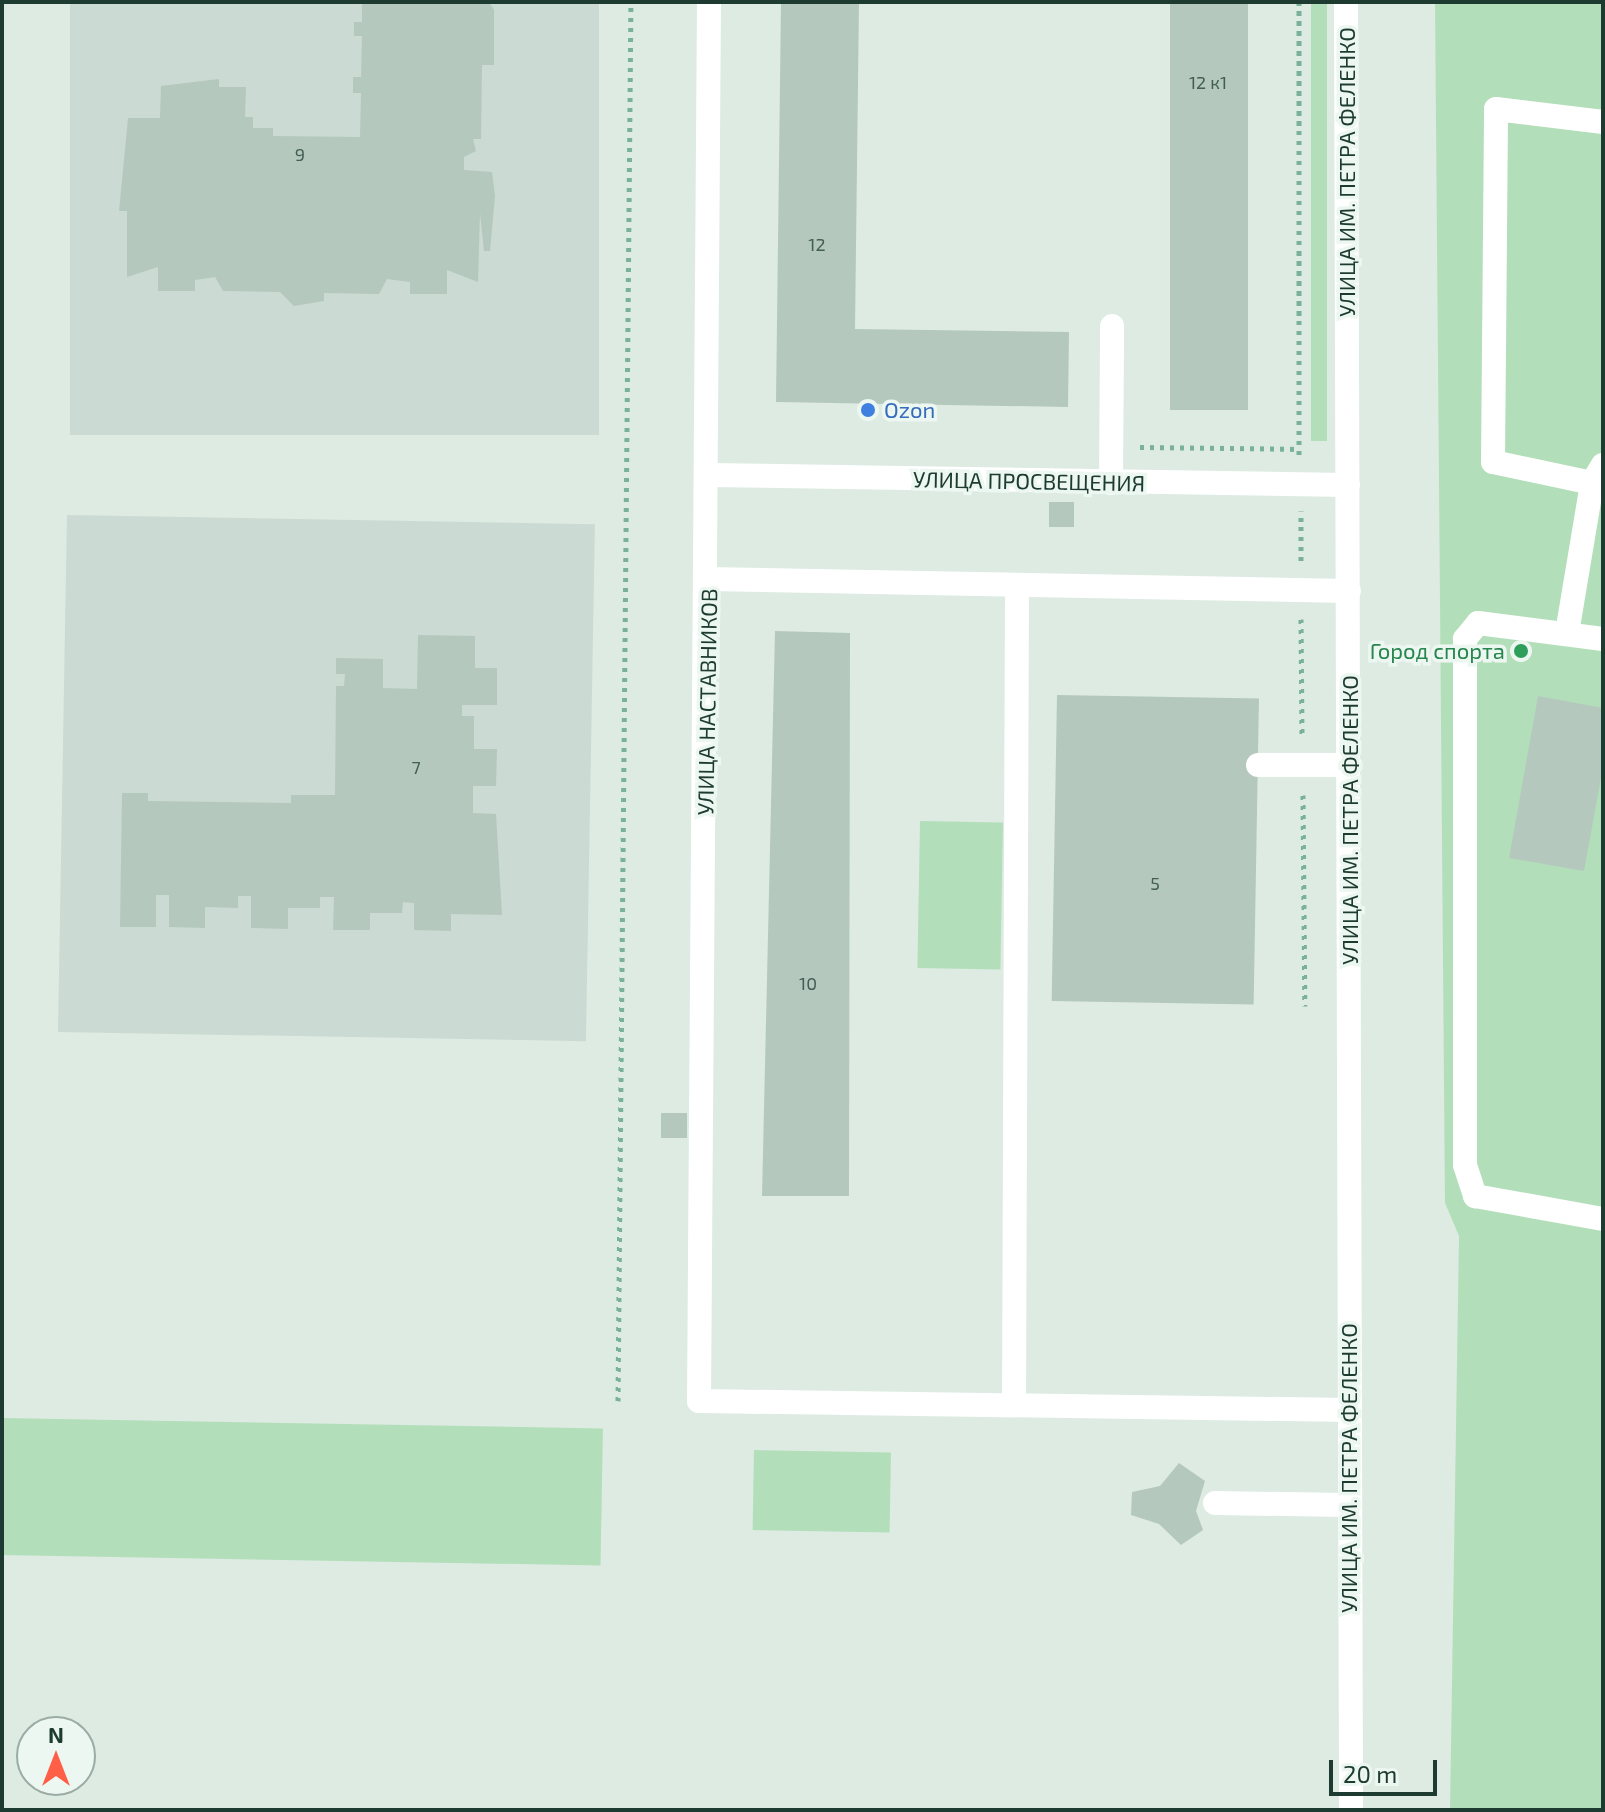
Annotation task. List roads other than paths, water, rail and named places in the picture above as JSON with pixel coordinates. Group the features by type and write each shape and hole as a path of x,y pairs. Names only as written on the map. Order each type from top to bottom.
{"street":[{"name":"УЛИЦА НАСТАВНИКОВ","path":"709,2 709,475 699,1401 1014,1405"},
{"name":"УЛИЦА ИМ. ПЕТРА ФЕЛЕНКО","path":"1346,2 1350,765 1348,1639 1351,1810"},
{"path":"1567,633 1598,474 1493,462 1496,109 1603,122"},
{"path":"1111,483 1112,326"},
{"name":"УЛИЦА ПРОСВЕЩЕНИЯ","path":"709,475 1348,485"},
{"path":"708,579 1349,591"},
{"path":"1017,585 1014,1405 1349,1410"},
{"path":"1603,639 1478,623 1465,639 1465,1165 1475,1196 1603,1219"},
{"path":"1258,765 1350,765"},
{"path":"1215,1503 1349,1505"}],"place":[{"name":"Ozon","path":"868,410"},
{"name":"Город спорта","path":"1521,651"}]}
